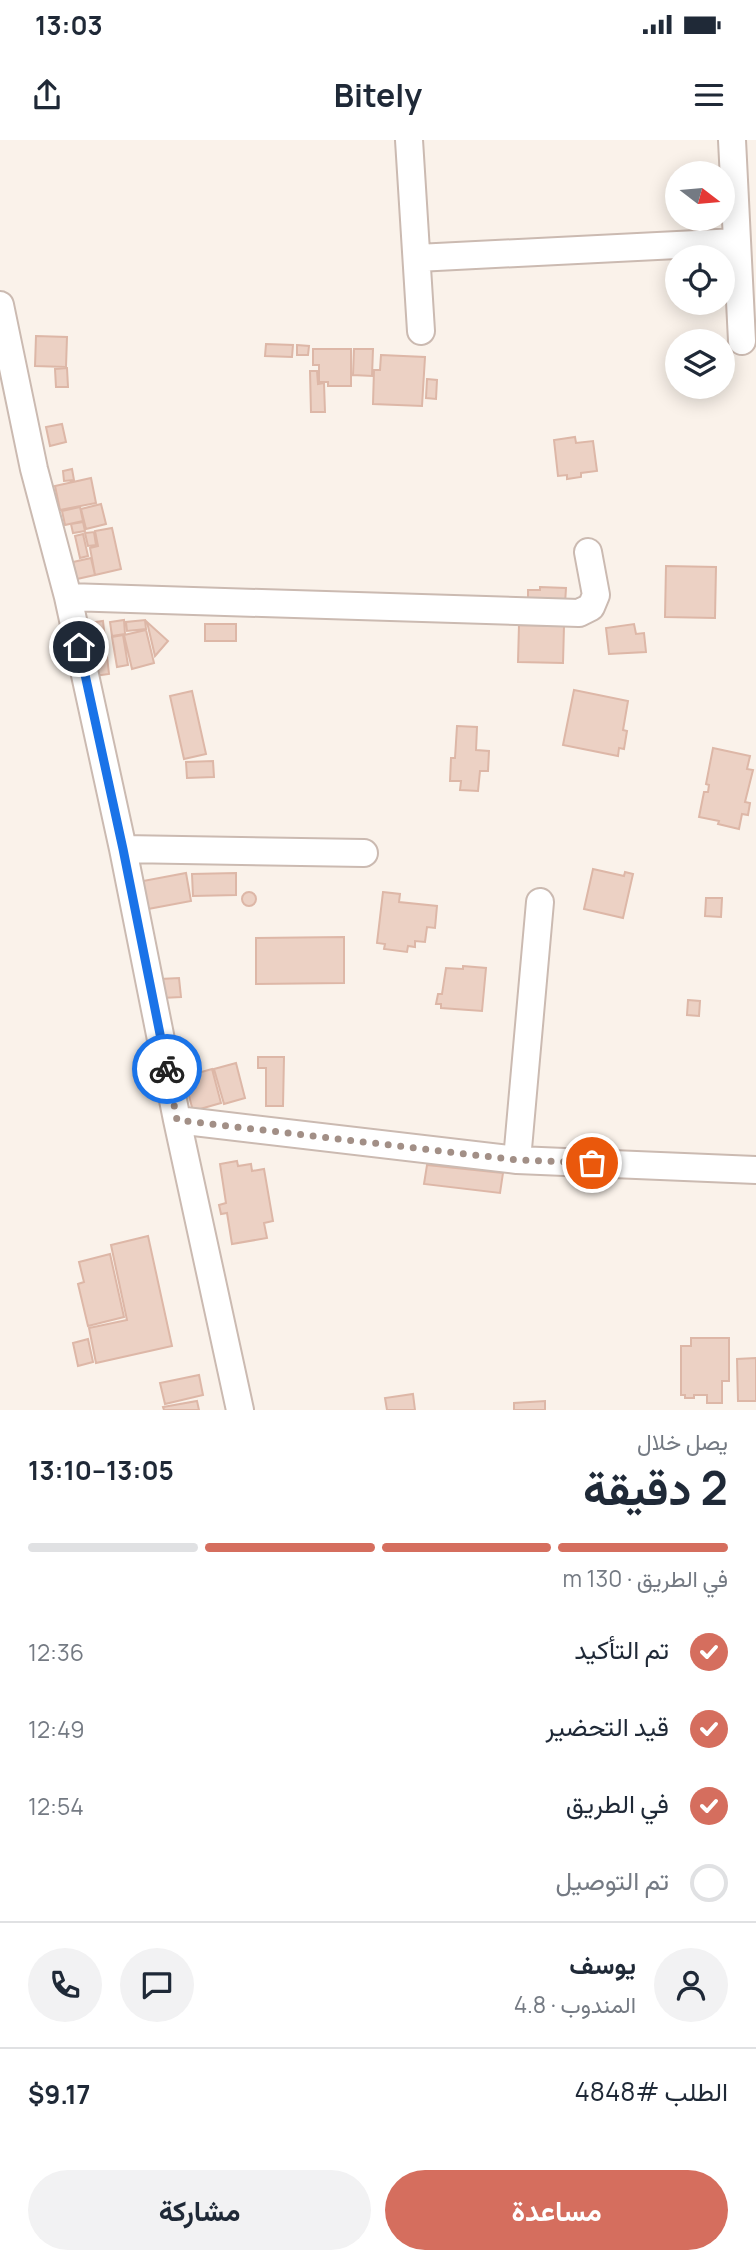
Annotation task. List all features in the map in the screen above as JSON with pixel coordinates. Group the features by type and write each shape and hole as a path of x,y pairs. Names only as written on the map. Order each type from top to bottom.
{"street":[{"path":"409,140 421,331"},
{"path":"733,140 742,341"},
{"path":"417,258 737,242"},
{"path":"0,305 34,469 68,597 123,849 177,1120 240,1410"},
{"path":"68,597 579,613 591,607 596,595 588,552"},
{"path":"123,849 364,853"},
{"path":"517,1160 540,902"},
{"path":"177,1120 517,1160 756,1170"}],"building":[{"path":"36,336 67,337 66,367 35,366"},
{"path":"266,344 293,345 292,357 265,356"},
{"path":"297,345 309,346 308,355 297,355"},
{"path":"313,349 351,349 351,386 328,386 328,382 319,382 319,365 313,365"},
{"path":"354,349 373,349 372,376 353,375"},
{"path":"381,355 425,357 422,406 373,404 374,370 380,370"},
{"path":"67,368 68,387 56,387 55,369"},
{"path":"310,371 317,371 318,384 324,383 325,412 311,412"},
{"path":"427,379 437,380 436,399 426,398"},
{"path":"62,424 66,442 50,446 46,427"},
{"path":"575,437 576,443 593,441 597,471 581,473 581,477 567,479 567,475 558,476 554,440"},
{"path":"72,469 74,480 64,481 63,471"},
{"path":"91,478 96,503 60,510 55,486"},
{"path":"101,504 106,524 86,529 81,509"},
{"path":"80,507 83,521 65,525 62,511"},
{"path":"83,522 85,531 73,533 71,524"},
{"path":"112,528 121,569 95,575 90,548 98,546 95,531"},
{"path":"94,532 96,545 88,546 85,533"},
{"path":"83,534 88,556 80,558 75,536"},
{"path":"91,558 95,575 77,579 73,562"},
{"path":"666,566 716,567 715,618 665,617"},
{"path":"540,587 566,588 565,604 528,602 528,590 540,590"},
{"path":"124,620 125,634 112,636 110,622"},
{"path":"145,620 146,629 127,631 126,622"},
{"path":"103,621 109,674 94,676 88,623"},
{"path":"147,622 168,641 155,656"},
{"path":"205,624 236,624 236,641 205,641"},
{"path":"634,624 636,634 644,633 646,652 609,654 606,628"},
{"path":"519,625 564,626 563,663 518,662"},
{"path":"146,630 154,663 132,669 124,635"},
{"path":"123,635 128,665 117,667 112,637"},
{"path":"574,690 628,701 623,730 627,731 624,749 619,748 618,756 563,745"},
{"path":"192,691 206,754 184,759 170,696"},
{"path":"457,726 477,727 476,750 489,751 488,771 480,771 478,791 460,790 461,781 450,781"},
{"path":"713,748 750,756 747,769 753,770 745,802 750,803 748,815 742,814 739,829 699,817 704,792 708,792 709,785 706,784"},
{"path":"213,761 214,777 187,778 186,762"},
{"path":"593,869 624,876 625,872 633,874 623,918 584,909"},
{"path":"186,873 191,901 148,909 143,881"},
{"path":"236,873 236,895 193,896 192,874"},
{"path":"249,892 254,894 254,904 249,906 244,904 242,899 244,894"},
{"path":"383,892 400,894 399,902 437,906 435,928 427,927 425,942 415,941 415,947 408,946 407,952 384,949 385,944 377,943"},
{"path":"706,898 722,898 721,917 705,916"},
{"path":"344,937 344,983 256,984 256,938"},
{"path":"463,966 486,968 482,1011 441,1008 441,1004 436,1004 438,994 442,994 446,968 463,969"},
{"path":"179,978 181,997 162,998 160,979"},
{"path":"688,1000 700,1001 699,1016 687,1015"},
{"path":"258,1057 284,1057 283,1106 266,1106 266,1068 258,1068"},
{"path":"236,1063 245,1098 224,1104 214,1069"},
{"path":"212,1069 221,1103 193,1111 184,1077"},
{"path":"237,1161 238,1166 251,1164 252,1171 264,1169 273,1221 264,1223 267,1238 232,1244 227,1213 221,1214 219,1205 226,1203 220,1164"},
{"path":"427,1165 503,1173 500,1193 424,1184"},
{"path":"148,1236 172,1346 96,1363 89,1328 127,1320 111,1245"},
{"path":"110,1254 124,1317 88,1326 78,1284 84,1282 79,1262"},
{"path":"691,1338 729,1338 729,1381 722,1381 722,1403 707,1403 707,1395 685,1398 685,1395 681,1395 681,1346 691,1346"},
{"path":"88,1339 93,1362 78,1366 73,1343"},
{"path":"756,1358 756,1401 738,1401 737,1359"},
{"path":"199,1375 203,1395 165,1404 160,1383"},
{"path":"413,1394 415,1410 387,1410 385,1398"},
{"path":"197,1401 199,1410 164,1410 163,1407"},
{"path":"545,1401 545,1410 514,1410 514,1403"}],"way so far":[{"path":"167,1069 177,1120 517,1160 592,1163"}],"route":[{"path":"79,647 167,1069"}]}
